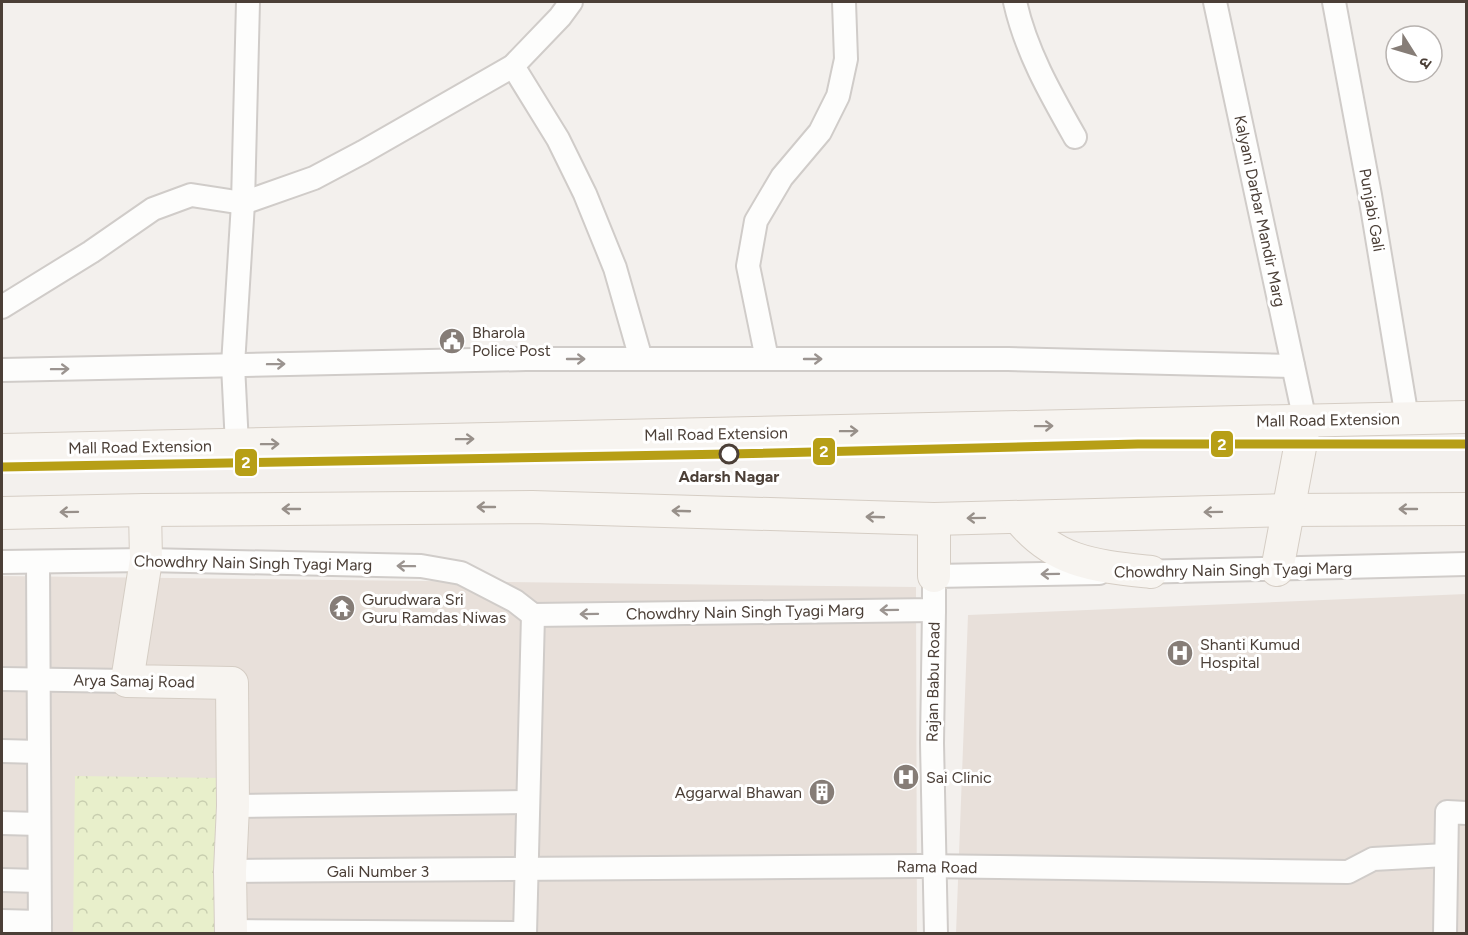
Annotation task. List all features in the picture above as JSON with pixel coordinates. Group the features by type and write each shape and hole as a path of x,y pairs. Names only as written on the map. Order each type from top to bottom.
{"main road":[{"name":"Mall Road Extension","path":"2,450 1467,417"},
{"path":"1277,570 1305,421"},
{"path":"2,513 532,507 934,519 1288,510 1467,509"},
{"path":"127,681 146,560 145,510"},
{"path":"1018,517 1037,538 1064,554 1098,567 1151,572"},
{"path":"934,519 934,576"},
{"name":"Arya Samaj Road","path":"127,681 231,683 233,806 230,871 231,932"}],"street":[{"path":"237,445 233,365 243,203 248,2"},
{"path":"2,307 91,252 153,209 191,195 243,203 314,178 363,152 513,66 560,17 571,2"},
{"path":"767,359 748,266 756,222 782,177 820,132 838,96 846,59 844,2"},
{"path":"1015,2 1020,26 1037,69 1075,137"},
{"name":"Kalyani Darbar Mandir Marg","path":"1215,2 1305,421"},
{"name":"Punjabi Gali","path":"1334,2 1370,195 1407,418"},
{"path":"513,66 558,139 585,194 615,268 641,359"},
{"path":"2,370 526,359 1008,359 1293,366"},
{"name":"Chowdhry Nain Singh Tyagi Marg","path":"2,562 146,560 422,566 460,573 515,600 533,615 934,610"},
{"path":"2,921 40,928 38,563"},
{"name":"Chowdhry Nain Singh Tyagi Marg","path":"934,576 1467,564"},
{"path":"934,576 934,610"},
{"name":"Rajan Babu Road","path":"934,610 932,743 936,933"},
{"path":"231,932 525,933 533,615"},
{"name":"Arya Samaj Road","path":"2,679 127,681"},
{"path":"2,751 39,752"},
{"path":"233,806 528,802"},
{"path":"1445,933 1447,812 1467,813"},
{"path":"2,823 39,824"},
{"name":"Rama Road","path":"526,870 934,867 1348,872 1373,859 1446,855"},
{"name":"Gali Number 3","path":"230,871 526,870"},
{"path":"2,880 39,881"}],"shaded area":[{"path":"2,576 916,587 917,933 2,934"},
{"path":"1466,594 1466,933 956,934 968,615"}],"green space":[{"path":"75,776 220,778 217,933 73,934"}],"transit line":[{"name":"2","path":"2,467 1138,444 1466,444"}],"place":[{"name":"Bharola Police Post","path":"452,341"},
{"name":"Adarsh Nagar","path":"729,454"},
{"name":"Gurudwara Sri Guru Ramdas Niwas","path":"342,608"},
{"name":"Shanti Kumud Hospital","path":"1180,653"},
{"name":"Sai Clinic","path":"906,777"},
{"name":"Aggarwal Bhawan","path":"822,792"}]}
